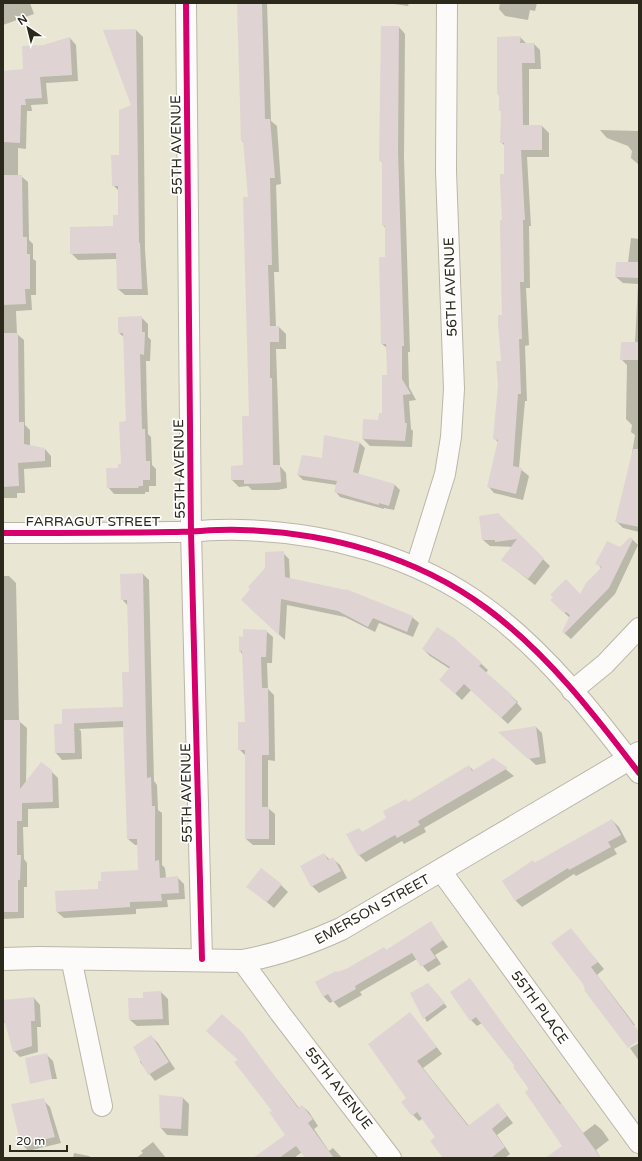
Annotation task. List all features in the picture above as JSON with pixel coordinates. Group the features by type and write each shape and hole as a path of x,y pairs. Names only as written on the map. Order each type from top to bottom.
{"street":[{"name":"55TH AVENUE","path":"186,3 192,532 202,959"},
{"name":"56TH AVENUE","path":"416,567 445,474 451,437 454,396 446,171 447,3"},
{"name":"FARRAGUT STREET","path":"3,534 192,532 239,530 284,532 325,538 416,567 464,593 486,608 542,658 635,762"},
{"path":"572,691 604,664 639,628"},
{"name":"EMERSON STREET","path":"3,960 71,958 202,959 242,961 270,957 307,945 340,929 635,762"},
{"name":"55TH PLACE","path":"442,871 639,1142"},
{"path":"71,958 102,1106"},
{"name":"55TH AVENUE","path":"242,961 391,1158"}],"building":[{"path":"237,3 262,3 265,119 270,119 275,178 270,178 272,265 268,265 270,326 279,326 279,342 270,342 270,378 272,378 273,465 280,465 281,482 271,483 244,484 244,480 231,480 231,466 243,465 242,416 249,416 243,197 248,197 243,141 241,141"},
{"path":"381,26 399,26 398,151 404,346 402,346 402,379 411,394 403,395 405,423 407,423 405,441 362,439 363,419 378,420 379,413 382,413 382,375 387,375 386,344 381,344 379,257 385,257 385,226 382,226 382,161 379,161"},
{"path":"136,29 139,243 142,289 117,289 116,253 70,254 70,227 113,226 113,215 118,215 118,186 112,186 111,155 119,155 119,110 131,105 103,30"},
{"path":"521,36 520,43 534,43 535,63 522,63 523,125 542,125 542,150 521,150 525,220 523,220 524,282 520,282 522,339 519,339 521,394 518,394 513,466 522,468 516,494 487,487 498,440 493,439 498,385 496,361 501,361 498,315 502,315 500,220 502,220 500,174 504,174 504,143 500,143 501,111 499,111 499,94 497,94 497,37"},
{"path":"70,37 72,75 40,77 42,98 25,99 26,105 21,105 20,143 3,142 3,71 23,69 22,46 43,45"},
{"path":"3,175 22,175 23,237 27,237 27,254 30,254 30,289 25,289 26,304 3,305"},
{"path":"616,262 639,262 639,278 615,277"},
{"path":"142,316 142,332 145,332 144,355 140,354 142,429 145,429 146,461 150,461 150,480 143,480 143,486 139,486 138,488 107,488 106,468 118,468 118,464 121,464 119,422 126,421 123,333 118,333 118,317"},
{"path":"3,333 18,333 19,422 24,422 24,444 45,448 45,461 18,463 19,486 3,487"},
{"path":"621,342 639,342 639,360 620,360"},
{"path":"324,435 360,442 353,472 395,484 389,506 379,503 379,505 334,492 337,481 297,475 302,455 322,458"},
{"path":"633,449 639,449 639,527 615,522"},
{"path":"498,513 544,558 528,579 501,560 517,539 495,542 495,540 482,540 479,516"},
{"path":"630,537 633,539 609,588 564,634 562,632 570,615 566,612 564,613 550,600 553,597 550,595 566,579 580,594 586,583 602,567 595,564 607,541 620,547"},
{"path":"284,551 285,577 346,589 413,616 407,632 373,618 368,627 338,611 281,599 279,635 241,600 250,589 248,587 265,568 265,552"},
{"path":"143,573 147,778 151,777 152,806 155,806 155,861 159,860 160,878 178,876 179,893 161,894 162,901 130,902 130,907 56,912 55,891 98,889 98,881 101,881 101,872 138,870 137,839 127,839 123,721 62,724 62,709 123,707 122,672 129,672 127,600 121,600 120,574"},
{"path":"437,627 454,638 482,663 479,666 512,695 511,696 517,702 501,718 464,684 455,694 439,680 450,667 422,649"},
{"path":"243,629 267,630 266,657 261,657 262,688 268,688 269,755 262,755 262,807 269,807 269,839 245,839 245,750 238,750 238,722 245,722 242,651 239,652 239,636 243,637"},
{"path":"3,720 20,720 20,789 41,762 52,770 53,802 22,803 22,821 17,821 17,855 21,855 20,880 18,880 18,912 3,912"},
{"path":"74,723 75,753 55,753 54,724"},
{"path":"536,726 540,757 528,759 498,732"},
{"path":"493,758 508,768 418,821 420,825 397,838 395,835 358,856 346,834 359,828 362,832 386,818 383,811 406,799 408,802 469,765 472,771"},
{"path":"612,819 621,835 608,842 611,847 569,870 568,868 515,901 502,881 533,860 534,863"},
{"path":"324,853 328,860 333,857 341,871 311,887 300,866"},
{"path":"261,868 282,884 267,902 246,887"},
{"path":"431,921 443,940 430,949 436,958 421,967 412,953 355,986 356,989 333,1002 328,994 323,997 315,982 336,971 346,969 384,947 386,950"},
{"path":"571,928 598,962 591,967 639,1032 639,1040 628,1048 584,990 583,984 551,943"},
{"path":"470,978 560,1104 561,1103 601,1158 545,1158 562,1146 525,1092 529,1089 513,1067 515,1066 476,1017 470,1021 450,992"},
{"path":"428,983 445,1003 423,1019 410,993"},
{"path":"161,991 163,1019 129,1020 128,998 143,998 143,992"},
{"path":"34,997 35,1021 31,1021 32,1046 13,1052 3,1016 3,1000"},
{"path":"410,1012 437,1047 417,1061 468,1126 498,1103 507,1116 492,1129 505,1147 491,1158 443,1158 430,1141 435,1137 417,1112 412,1116 401,1102 406,1098 368,1044"},
{"path":"222,1014 242,1032 298,1108 302,1105 313,1119 308,1123 334,1158 305,1158 296,1146 279,1158 253,1158 285,1135 269,1112 272,1111 234,1062 238,1060 206,1031"},
{"path":"151,1035 169,1062 148,1075 133,1047"},
{"path":"47,1053 52,1079 30,1084 25,1058"},
{"path":"159,1095 183,1097 181,1129 160,1128"},
{"path":"44,1098 55,1137 21,1145 11,1104"}],"cycle path":[{"path":"186,3 191,532 202,959"},
{"path":"3,533 180,532 231,530 272,532 337,542 369,550 400,561 430,574 459,590 508,625 549,664 587,706 639,773"}]}
